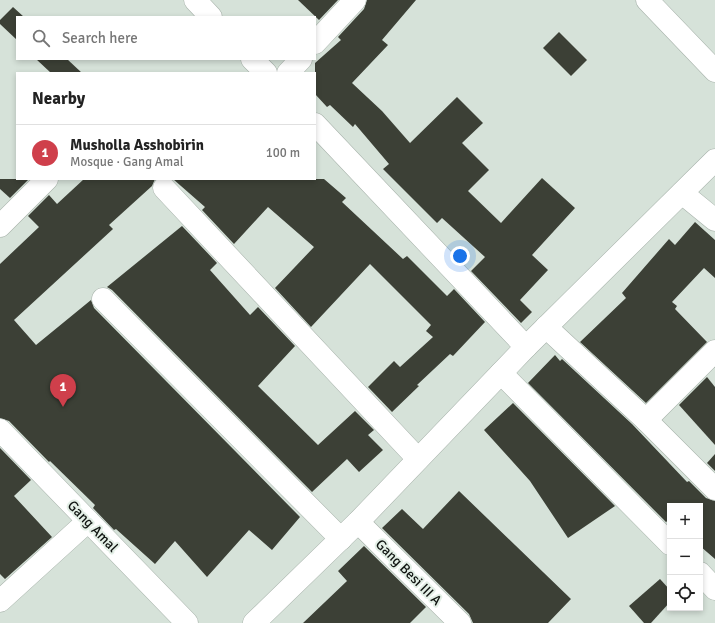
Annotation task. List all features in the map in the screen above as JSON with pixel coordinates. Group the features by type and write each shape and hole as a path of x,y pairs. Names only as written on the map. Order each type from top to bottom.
{"street":[{"path":"316,42 354,0"},
{"path":"647,0 715,71"},
{"path":"253,60 265,72"},
{"path":"289,72 300,60"},
{"path":"316,125 526,347"},
{"path":"258,622 358,522 526,347 715,160"},
{"path":"0,226 46,180"},
{"path":"164,188 418,459"},
{"path":"682,193 715,220"},
{"path":"103,299 340,539"},
{"path":"546,328 646,420 715,489"},
{"path":"646,420 715,352"},
{"path":"501,373 667,541"},
{"name":"Gang Amal","path":"0,430 187,623"},
{"path":"0,601 88,521"},
{"name":"Gang Besi III A","path":"358,522 460,623"},
{"path":"702,575 715,589"}],"building":[{"path":"298,0 338,0 319,20"},
{"path":"367,0 416,0 382,40 388,45 352,83 382,111 410,143 457,97 483,123 462,143 489,170 468,191 501,223 542,178 575,208 532,255 548,270 520,300 532,312 521,323 471,271 485,257 442,218 437,223 383,169 389,164 355,124 353,127 330,105 327,107 316,95 315,63 341,40 338,37 364,9"},
{"path":"13,7 23,16 16,16 16,39 0,24 0,20"},
{"path":"559,32 587,60 571,76 543,48"},
{"path":"37,60 68,60 81,72 50,72"},
{"path":"0,179 28,180 10,198 0,189"},
{"path":"324,179 346,198 342,202 403,259 407,256 447,296 454,289 485,322 453,356 450,354 417,385 419,386 392,412 368,387 394,361 400,367 433,337 426,331 431,325 370,264 311,327 275,288 314,247 268,207 234,244 202,210 205,207 174,180"},
{"path":"83,180 155,180 152,186 109,225 113,229 14,320 36,345 91,300 94,308 300,517 272,550 249,530 207,577 175,541 155,564 116,529 114,530 93,508 95,505 50,461 49,462 9,421 0,418 0,264 39,227 28,216 49,195 57,204"},
{"path":"695,222 715,240 715,278 704,268 672,302 677,306 675,309 707,342 646,403 580,342 626,298 622,293 669,239 675,245"},
{"path":"182,226 217,263 210,270 250,315 258,307 295,346 258,386 318,445 355,411 374,430 368,435 383,450 359,472 347,459 312,492 112,290 107,287"},
{"path":"555,355 560,361 562,359 632,424 687,482 689,481 706,498 715,501 715,559 703,549 703,503 667,503 666,522 528,383"},
{"path":"707,377 715,387 715,445 679,405"},
{"path":"513,403 615,506 568,538 530,481 484,430"},
{"path":"0,448 31,480 14,496 52,537 5,579 0,574"},
{"path":"715,454 715,471 707,463"},
{"path":"459,491 571,599 548,623 473,623 469,614 382,528 402,509 423,529"},
{"path":"364,546 426,607 410,623 303,623 347,581 338,571"},
{"path":"660,579 667,587 667,605 651,623 644,623 629,606"}],"place":[{"name":"Musholla Asshobirin","path":"63,407"}]}
